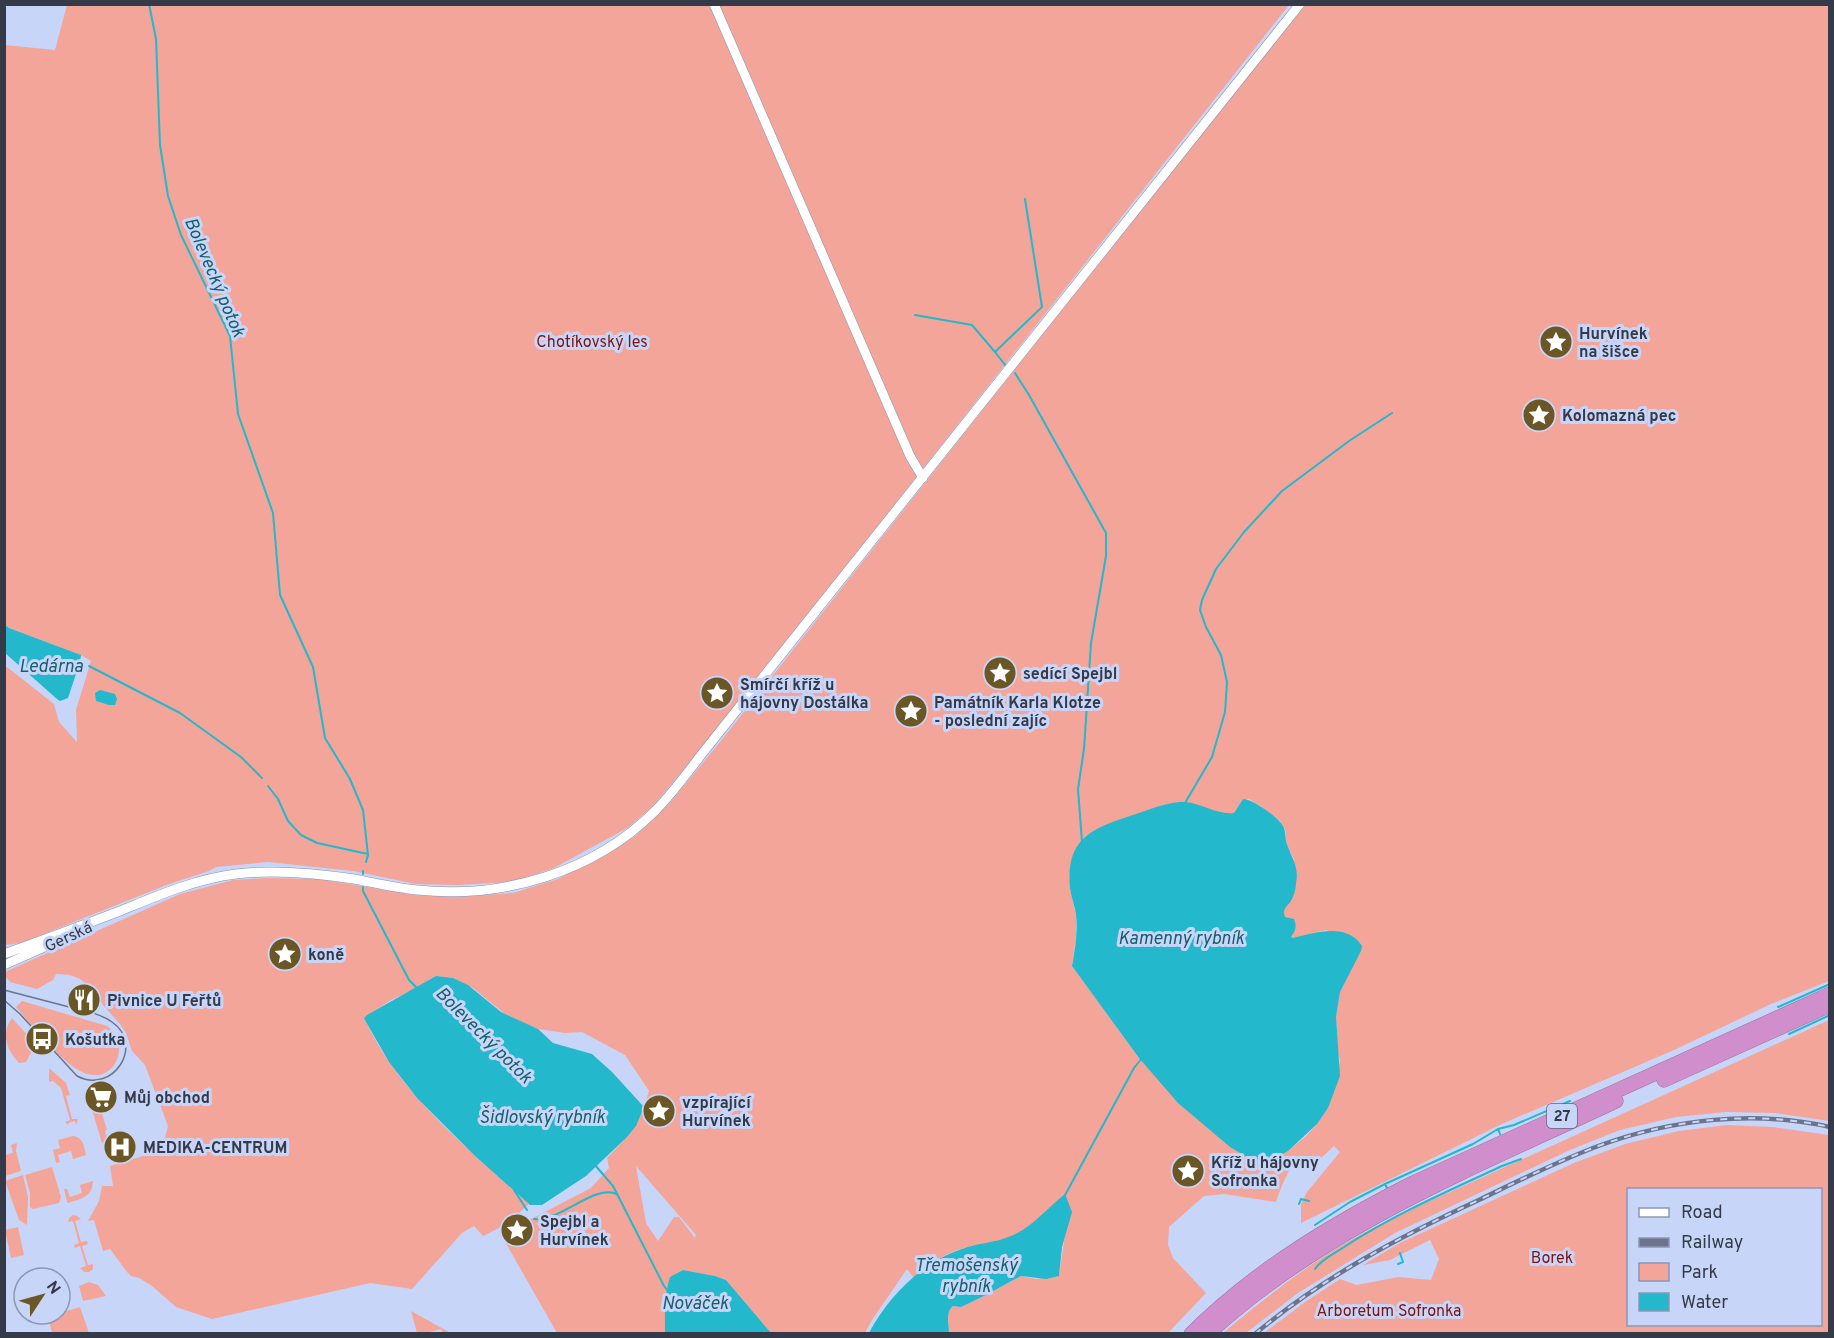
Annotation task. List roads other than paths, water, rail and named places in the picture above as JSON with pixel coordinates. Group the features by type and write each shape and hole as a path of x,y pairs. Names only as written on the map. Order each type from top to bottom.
{"highway":[{"name":"27","path":"1191,1334 1230,1299 1275,1265 1376,1202 1413,1183 1830,994"},
{"name":"27","path":"1208,1334 1228,1315 1282,1274 1382,1212 1624,1098 1830,1005"}],"street":[{"path":"714,4 910,456 923,478"},
{"name":"Gerská","path":"4,965 160,894 235,874 267,872 319,874 415,890 456,891 496,888 527,882 563,871 612,845 632,831 656,811 1300,4"},
{"name":"Gerská","path":"4,954 132,906"}],"water":[{"name":"Ledárna","path":"5,625 81,655 68,698 60,701 57,699 5,653"},
{"path":"100,690 115,694 117,699 115,705 96,701 95,693"},
{"name":"Kamenný rybník","path":"1243,799 1266,810 1284,828 1287,845 1297,873 1294,894 1284,912 1285,917 1294,919 1295,922 1296,928 1291,937 1320,932 1339,932 1348,934 1362,946 1340,992 1336,1017 1340,1076 1328,1108 1317,1124 1288,1151 1275,1159 1262,1161 1245,1156 1230,1147 1178,1103 1139,1058 1072,966 1077,921 1070,888 1070,872 1072,859 1082,840 1101,827 1163,805 1185,802 1221,812 1234,813"},
{"name":"Šidlovský rybník","path":"436,976 453,978 468,985 501,1012 538,1029 553,1043 592,1054 644,1107 636,1126 627,1137 586,1176 542,1205 530,1205 474,1155 417,1098 389,1062 364,1018"},
{"name":"Třemošenský rybník","path":"1065,1194 1072,1212 1062,1247 1059,1276 1046,1279 1021,1276 961,1307 953,1306 948,1315 949,1333 869,1333 896,1294 920,1272 947,1255 1019,1232"},
{"name":"Nováček","path":"683,1270 726,1280 771,1333 665,1333 666,1298 670,1277"}],"waterway":[{"name":"Bolevecký potok","path":"149,4 156,39 160,145 168,196 181,235 230,336 238,414 273,513 280,595 313,667 325,738 350,779 363,810 368,855 366,862"},
{"path":"1006,366 995,352 1042,307 1025,199"},
{"path":"915,315 972,325 995,352"},
{"path":"1015,373 1106,533 1106,556 1091,643 1084,749 1078,789 1082,842"},
{"path":"1185,803 1212,757 1225,712 1227,682 1221,655 1200,610 1216,569 1244,532 1282,491 1349,441 1392,413"},
{"path":"89,666 180,713 241,757 262,778"},
{"path":"268,786 278,799 288,821 301,835 317,843 368,854"},
{"name":"Bolevecký potok","path":"363,887 409,980 418,989"},
{"path":"1778,1007 1830,984"},
{"path":"1789,1034 1830,1015"},
{"path":"1064,1197 1134,1068 1142,1058"},
{"path":"1498,1129 1514,1125 1570,1101"},
{"path":"1387,1188 1385,1184 1473,1144 1498,1129 1500,1134"},
{"path":"1315,1269 1330,1256 1400,1215 1521,1159"},
{"name":"Bolevecký potok","path":"595,1165 613,1186 668,1291"},
{"path":"1315,1225 1350,1202 1385,1184"},
{"path":"514,1190 527,1210"},
{"path":"534,1219 555,1215 598,1194 608,1192 617,1194"},
{"path":"1299,1204 1301,1199 1309,1201"},
{"path":"1398,1264 1403,1262 1400,1253"}],"tram line":[{"path":"4,990 108,1019 121,1032 126,1043 125,1054 120,1065 113,1073 102,1079 90,1080 77,1076 20,1014 4,1000"}],"railway":[{"path":"1255,1334 1335,1276 1392,1243 1540,1170 1601,1145 1656,1129 1714,1120 1772,1119 1830,1127"}],"place":[{"name":"Hurvínek na šišce","path":"1556,342"},
{"name":"Kolomazná pec","path":"1539,415"},
{"name":"sedící Spejbl","path":"1000,673"},
{"name":"Smírčí kříž u hájovny Dostálka","path":"717,693"},
{"name":"Památník Karla Klotze - poslední zajíc","path":"911,711"},
{"name":"koně","path":"285,954"},
{"name":"Pivnice U Feřtů","path":"84,1000"},
{"name":"Košutka","path":"42,1039"},
{"name":"Můj obchod","path":"101,1097"},
{"name":"vzpírající Hurvínek","path":"659,1111"},
{"name":"MEDIKA-CENTRUM","path":"120,1147"},
{"name":"Kříž u hájovny Sofronka","path":"1188,1171"},
{"name":"Spejbl a Hurvínek","path":"517,1230"}],"park label":[{"name":"Chotíkovský les","path":"592,341"},
{"name":"Borek","path":"1552,1257"},
{"name":"Arboretum Sofronka","path":"1389,1310"}]}
